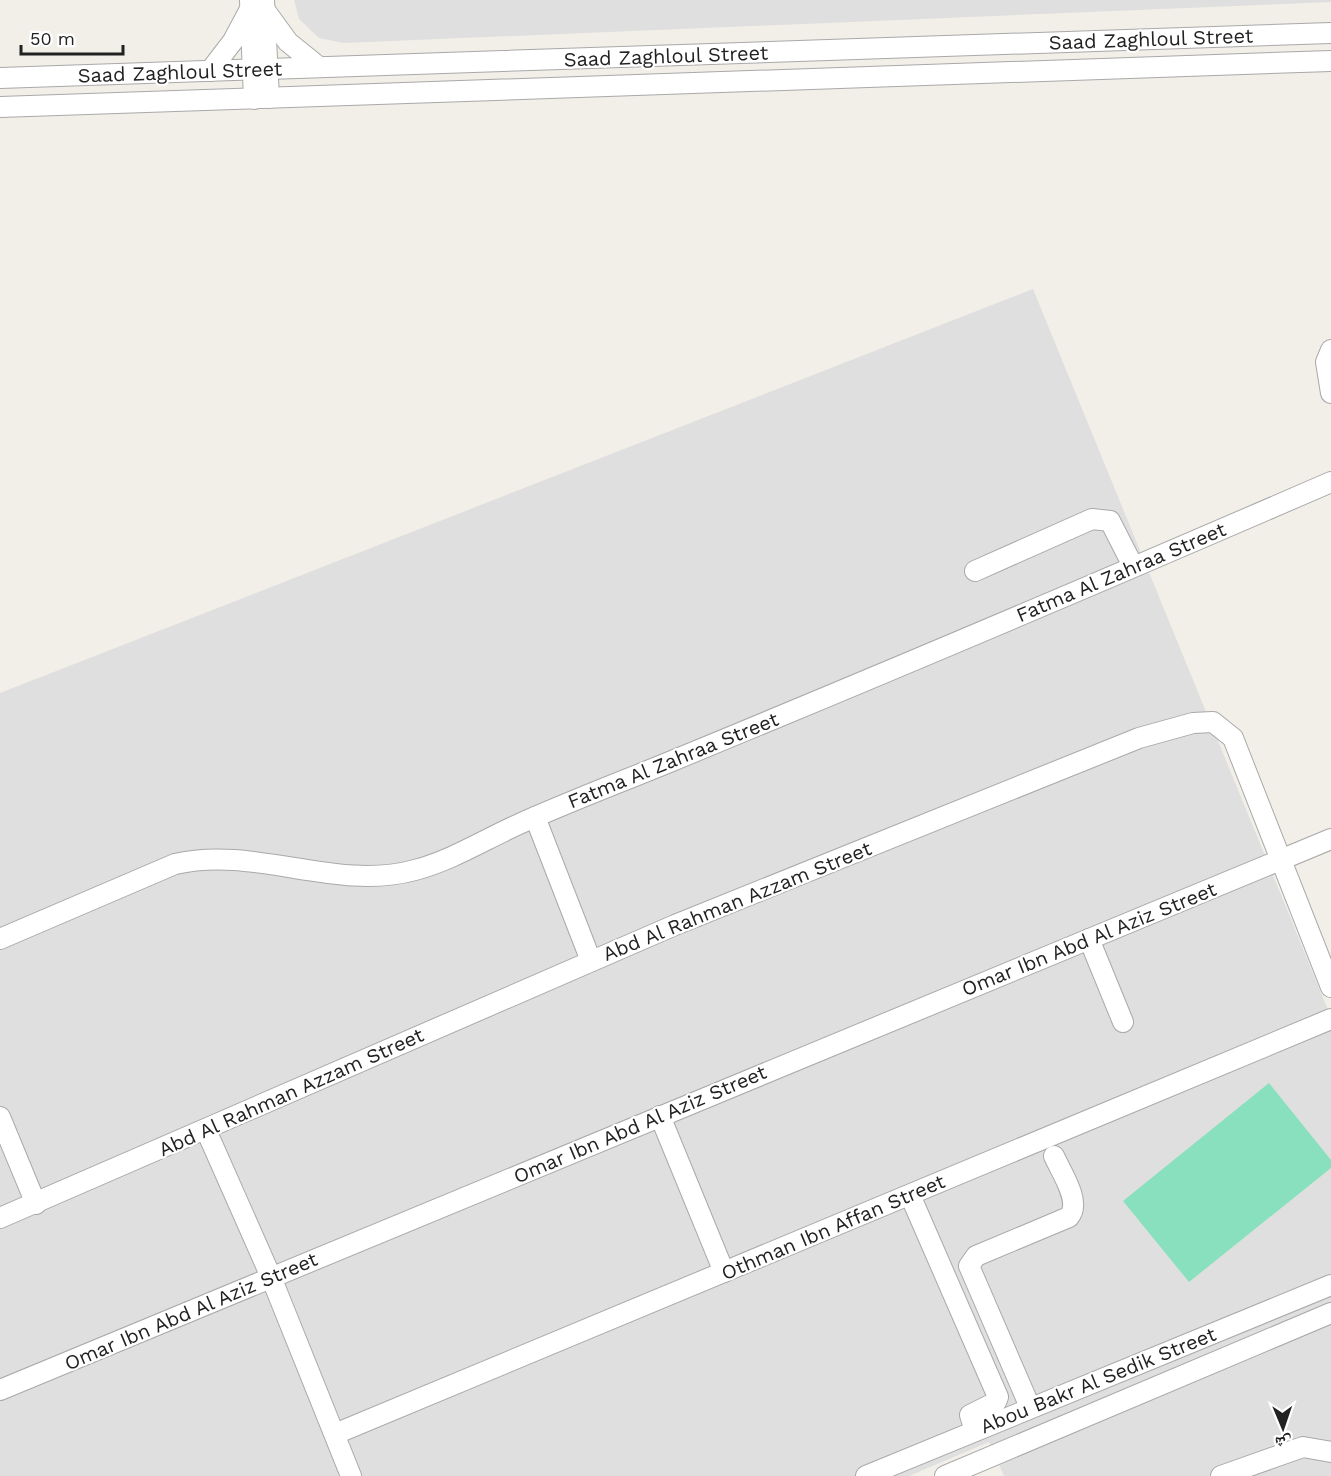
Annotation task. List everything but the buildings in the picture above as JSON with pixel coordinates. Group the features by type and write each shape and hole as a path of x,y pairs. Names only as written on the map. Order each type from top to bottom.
{"street":[{"path":"257,4 288,42 320,67"},
{"path":"257,4 262,98"},
{"path":"210,71 233,42 257,4"},
{"name":"Saad Zaghloul Street","path":"0,78 1331,33"},
{"name":"Saad Zaghloul Street","path":"0,107 1331,61"},
{"path":"1331,350 1326,362 1331,393"},
{"name":"Fatma Al Zahraa Street","path":"0,939 175,864 194,859 234,860 349,877 397,875 420,869 535,817 1331,482"},
{"path":"975,571 1092,519 1099,518 1110,521 1133,566"},
{"name":"Abd Al Rahman Azzam Street","path":"0,1218 591,961 1139,738 1193,723 1213,722 1233,738 1331,987"},
{"path":"535,817 591,961"},
{"name":"Omar Ibn Abd Al Aziz Street","path":"0,1390 1331,838"},
{"path":"1089,939 1123,1022"},
{"name":"Othman Ibn Affan Street","path":"335,1434 1331,1019"},
{"path":"660,1116 724,1272"},
{"path":"0,1118 36,1204"},
{"path":"206,1130 271,1277 351,1476"},
{"path":"1030,1407 969,1266 971,1260 976,1256 1069,1217 1073,1212 1074,1201 1054,1156"},
{"path":"910,1194 999,1398 996,1402 970,1415 975,1431"},
{"name":"Abou Bakr Al Sedik Street","path":"866,1476 1331,1284"},
{"name":"Abou Bakr Al Sedik Street","path":"945,1476 1331,1313"},
{"path":"1221,1476 1303,1447 1331,1452"}],"shaded area":[{"path":"294,0 1331,0 1331,2 344,43 319,38 299,19"},
{"path":"1033,289 1331,1017 1331,1476 1004,1476 989,1442 909,1476 0,1476 0,693"}],"green space":[{"path":"1269,1083 1331,1160 1331,1168 1189,1282 1123,1201"}]}
